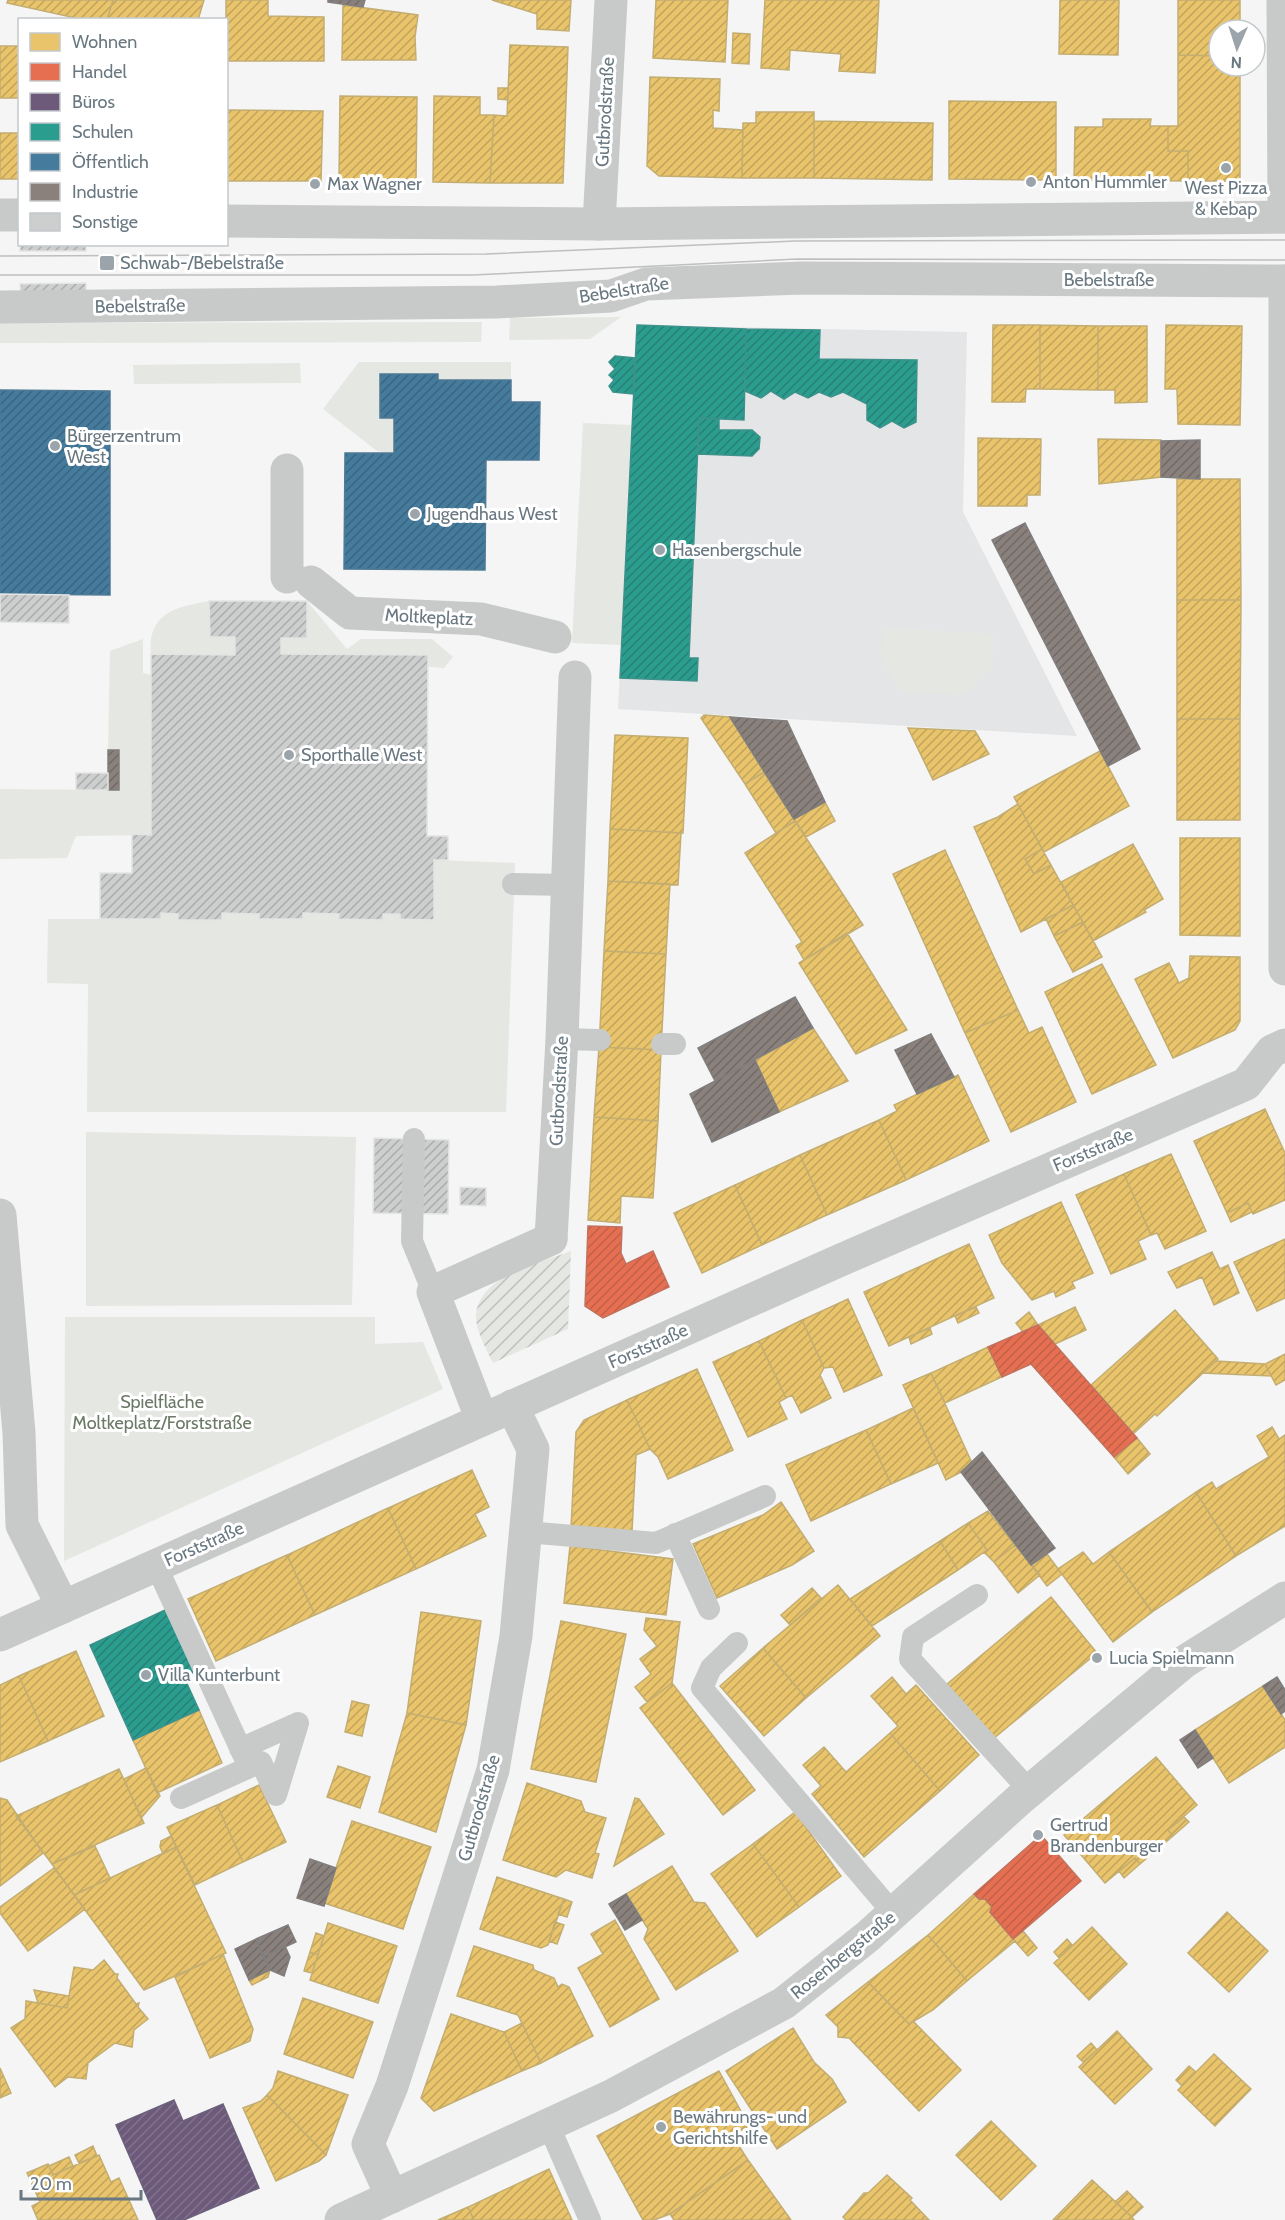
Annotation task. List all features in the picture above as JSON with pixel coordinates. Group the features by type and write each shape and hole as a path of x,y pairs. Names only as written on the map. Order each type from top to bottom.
{"street":[{"name":"Gutbrodstraße","path":"599,224 611,0"},
{"path":"228,221 599,224 1285,217 1283,0"},
{"path":"0,215 18,215"},
{"name":"Bebelstraße","path":"0,307 497,302 611,296 646,284 802,278 1285,281"},
{"path":"1285,281 1285,969"},
{"name":"Moltkeplatz","path":"286,470 299,580 350,613 481,619 555,637"},
{"name":"Gutbrodstraße","path":"433,1292 551,1239 562,1039 575,677"},
{"name":"Forststraße","path":"0,1635 512,1406 1246,1084 1272,1051 1285,1045"},
{"path":"0,1215 19,1433 22,1525 63,1607"},
{"path":"433,1292 482,1420"},
{"name":"Gutbrodstraße","path":"392,2196 368,2144 392,2086 493,1770 516,1636 533,1449 512,1406"},
{"name":"Rosenbergstraße","path":"341,2220 611,2096 784,2003 894,1914 1030,1791 1184,1662 1285,1598"}],"lane":[{"path":"513,884 568,885"},
{"path":"562,1039 600,1040"},
{"path":"414,1139 412,1241 433,1292"},
{"path":"526,1532 656,1543 765,1496"},
{"path":"675,1534 709,1609"},
{"path":"156,1565 244,1758 181,1798"},
{"path":"977,1595 914,1637 910,1659 1030,1791"},
{"path":"737,1643 711,1668 702,1688 894,1914"},
{"path":"548,2124 590,2220"}],"shaded area":[{"name":"Hasenbergschule","path":"637,325 967,332 963,512 1077,736 618,709"}],"green space":[{"path":"621,317 590,339 509,340 510,318"},
{"path":"482,322 481,342 0,343 0,323"},
{"path":"359,362 511,362 511,380 438,380 437,374 380,374 380,417 394,418 394,453 377,451 323,409"},
{"path":"300,363 301,383 134,384 133,365"},
{"path":"583,423 631,425 621,645 572,643"},
{"path":"209,601 210,637 235,637 235,655 151,654 151,640 159,621 185,606"},
{"path":"307,601 347,649 361,639 432,639 453,657 444,668 281,654 281,638"},
{"path":"884,628 994,634 992,668 963,695 902,692 880,656"},
{"path":"143,639 143,673 151,675 151,835 76,836 67,858 0,859 0,789 119,790 119,751 108,750 110,651"},
{"path":"434,860 515,863 506,1112 87,1112 88,984 47,983 48,919 160,919 161,913 178,914 178,920 222,920 222,913 259,914 259,919 302,919 303,913 339,914 339,919 382,920 383,914 400,914 400,919 433,920"},
{"path":"86,1132 356,1137 352,1305 86,1306"},
{"path":"571,1251 568,1329 493,1363 477,1327 476,1315 480,1301 499,1280 513,1272"},
{"name":"Spielfläche Moltkeplatz/Forststraße","path":"65,1317 375,1317 375,1344 423,1342 443,1389 64,1561"}],"building: Wohnen":[{"path":"8,0 113,0 108,18 76,18 7,3"},
{"path":"113,0 204,0 199,18 108,18"},
{"path":"226,0 268,0 268,16 324,17 324,61 228,61 228,18 226,18"},
{"path":"492,0 571,0 569,31 537,29 537,14"},
{"path":"656,0 728,0 725,62 653,58"},
{"path":"765,0 879,0 875,73 839,71 841,54 790,50 789,70 761,68"},
{"path":"1060,0 1119,0 1118,55 1059,54"},
{"path":"1178,0 1240,0 1240,18 1207,18 1207,56 1178,55"},
{"path":"343,5 418,15 415,37 416,60 342,60"},
{"path":"733,33 750,34 749,64 732,63"},
{"path":"510,45 568,47 563,183 490,183 494,115 507,116"},
{"path":"0,46 18,46 18,98 0,98"},
{"path":"1178,55 1207,56 1207,78 1240,78 1240,181 1188,181 1188,151 1168,151 1168,126 1178,126"},
{"path":"650,77 720,79 719,111 713,110 713,128 743,130 742,178 659,176 647,166"},
{"path":"498,88 508,88 508,100 498,99"},
{"path":"340,96 417,97 416,182 339,181"},
{"path":"434,96 480,97 480,115 494,115 490,183 433,182"},
{"path":"949,101 1056,102 1056,180 949,179"},
{"path":"228,110 323,111 321,181 228,181"},
{"path":"756,112 814,112 814,178 742,178 743,123 756,123"},
{"path":"1103,119 1151,119 1150,126 1168,126 1168,151 1188,151 1188,181 1074,180 1075,127 1103,127"},
{"path":"814,121 933,123 932,180 814,178"},
{"path":"0,133 18,133 18,179 0,179"},
{"path":"993,325 1040,325 1040,389 1026,389 1025,402 992,402"},
{"path":"1040,325 1098,326 1098,390 1040,389"},
{"path":"1166,325 1242,326 1240,425 1178,424 1177,389 1165,389"},
{"path":"1098,326 1147,326 1147,402 1115,403 1115,390 1098,390"},
{"path":"978,438 1041,439 1040,495 1027,495 1027,506 978,506"},
{"path":"1098,439 1161,440 1161,477 1099,484"},
{"path":"1177,479 1240,479 1241,600 1177,600"},
{"path":"1177,600 1241,600 1240,719 1177,719"},
{"path":"704,715 730,717 764,772 745,784 701,718"},
{"path":"1177,719 1240,719 1240,820 1177,820"},
{"path":"908,728 975,731 989,754 933,780"},
{"path":"615,735 688,738 683,833 610,829"},
{"path":"1100,751 1129,806 1044,852 1014,797"},
{"path":"764,772 795,821 776,833 745,784"},
{"path":"825,802 835,821 806,837 794,819"},
{"path":"1018,804 1042,849 1025,859 1034,874 1051,865 1073,905 1021,932 974,827 998,817"},
{"path":"795,821 863,925 804,960 796,946 802,942 745,853"},
{"path":"610,829 681,833 678,885 608,881"},
{"path":"1180,838 1240,838 1240,936 1180,935"},
{"path":"1133,844 1163,899 1144,910 1146,912 1093,941 1061,882"},
{"path":"1042,849 1051,865 1034,874 1025,859"},
{"path":"945,850 1018,1010 965,1033 893,874"},
{"path":"608,881 670,884 666,954 604,951"},
{"path":"1073,905 1083,922 1054,936 1046,919"},
{"path":"1083,922 1102,957 1073,972 1054,936"},
{"path":"847,933 907,1030 856,1054 799,963"},
{"path":"604,951 666,954 661,1050 599,1047"},
{"path":"1190,956 1240,957 1240,1021 1235,1030 1173,1058 1135,979 1169,963 1179,983 1189,978"},
{"path":"1102,964 1156,1065 1092,1094 1045,992"},
{"path":"1018,1010 1029,1033 1042,1027 1076,1102 1011,1132 965,1033"},
{"path":"813,1028 848,1081 779,1112 755,1060"},
{"path":"599,1047 661,1050 658,1121 594,1117"},
{"path":"958,1075 989,1141 906,1180 879,1120 897,1111 894,1105"},
{"path":"1265,1109 1285,1153 1285,1200 1253,1214 1248,1203 1227,1213 1194,1141"},
{"path":"594,1117 658,1121 653,1198 621,1196 620,1223 588,1220"},
{"path":"879,1120 906,1180 827,1215 800,1155"},
{"path":"1171,1154 1206,1231 1165,1249 1157,1233 1151,1235 1124,1174"},
{"path":"800,1155 827,1215 762,1245 735,1185"},
{"path":"1124,1174 1151,1235 1138,1241 1146,1259 1111,1274 1076,1195"},
{"path":"735,1185 762,1245 702,1273 674,1213"},
{"path":"1061,1202 1093,1273 1072,1282 1075,1288 1056,1297 1054,1291 1032,1300 1002,1263 989,1235"},
{"path":"1248,1203 1252,1212 1231,1222 1227,1213"},
{"path":"1285,1239 1285,1298 1257,1311 1234,1262"},
{"path":"969,1244 994,1298 889,1346 864,1292"},
{"path":"1212,1252 1220,1269 1228,1265 1239,1293 1214,1305 1202,1277 1177,1288 1168,1272"},
{"path":"848,1299 882,1375 844,1392 833,1367 824,1368 802,1320"},
{"path":"976,1307 979,1313 958,1323 955,1316"},
{"path":"1075,1307 1086,1330 1055,1344 1038,1325"},
{"path":"1175,1310 1218,1359 1157,1416 1155,1414 1133,1434 1091,1385"},
{"path":"1029,1312 1038,1325 1023,1332 1016,1323"},
{"path":"802,1320 824,1368 820,1375 831,1398 801,1413 792,1395 786,1398 759,1341"},
{"path":"930,1328 932,1334 911,1344 909,1337"},
{"path":"759,1341 786,1398 779,1402 787,1419 748,1437 713,1362"},
{"path":"988,1347 1002,1377 945,1403 931,1373"},
{"path":"1285,1354 1285,1380 1276,1385 1265,1364"},
{"path":"1216,1361 1265,1364 1271,1376 1203,1373"},
{"path":"697,1369 733,1450 668,1479 658,1457 650,1449 627,1400"},
{"path":"931,1373 972,1463 946,1480 903,1385"},
{"path":"627,1400 650,1449 636,1455 632,1531 571,1527 576,1432 584,1420"},
{"path":"913,1408 938,1463 891,1484 866,1430"},
{"path":"1272,1427 1279,1439 1285,1435 1285,1526 1236,1556 1196,1492 1212,1482 1216,1489 1269,1457 1257,1436"},
{"path":"866,1430 891,1484 811,1521 786,1465"},
{"path":"1137,1438 1150,1454 1128,1474 1114,1457"},
{"path":"472,1470 489,1507 475,1514 486,1536 416,1569 388,1508"},
{"path":"1196,1492 1236,1556 1152,1612 1109,1552"},
{"path":"781,1502 814,1551 792,1565 717,1598 693,1544 763,1515"},
{"path":"388,1508 416,1569 315,1615 287,1555"},
{"path":"988,1511 1015,1545 994,1562 984,1552 987,1550 968,1523"},
{"path":"968,1523 987,1550 958,1570 940,1541"},
{"path":"940,1541 958,1570 872,1626 850,1599"},
{"path":"1015,1545 1040,1575 1018,1593 994,1562"},
{"path":"570,1546 673,1559 666,1615 564,1603"},
{"path":"1083,1552 1093,1564 1109,1552 1152,1612 1113,1642 1058,1569"},
{"path":"1047,1554 1062,1574 1047,1586 1031,1565"},
{"path":"287,1555 315,1615 216,1661 188,1599"},
{"path":"838,1585 880,1636 806,1698 763,1648"},
{"path":"812,1588 821,1598 790,1625 781,1615"},
{"path":"1051,1597 1097,1653 993,1739 947,1684"},
{"path":"421,1612 481,1621 466,1725 407,1713"},
{"path":"646,1618 680,1622 672,1683 647,1702 635,1687 651,1674 640,1659 657,1646 644,1630"},
{"path":"561,1621 626,1634 596,1782 531,1769"},
{"path":"763,1648 806,1698 764,1736 720,1686"},
{"path":"76,1651 104,1716 48,1741 19,1676"},
{"path":"19,1676 48,1741 0,1762 0,1685"},
{"path":"892,1677 906,1694 916,1685 979,1755 940,1791 890,1733 898,1726 871,1696"},
{"path":"672,1683 755,1790 723,1815 640,1708"},
{"path":"1263,1686 1285,1720 1285,1747 1229,1783 1195,1730"},
{"path":"352,1701 369,1705 362,1736 345,1732"},
{"path":"199,1710 222,1763 157,1793 133,1740"},
{"path":"407,1713 466,1725 436,1832 379,1812"},
{"path":"890,1733 940,1791 864,1857 812,1794 821,1786 803,1765 824,1747 846,1772"},
{"path":"1156,1757 1197,1805 1168,1830 1173,1836 1140,1864 1135,1858 1105,1883 1064,1835"},
{"path":"338,1766 370,1777 360,1808 327,1797"},
{"path":"146,1768 160,1796 141,1818 124,1779"},
{"path":"119,1769 144,1823 52,1864 16,1816"},
{"path":"527,1783 581,1801 585,1812 606,1818 595,1853 599,1854 592,1878 566,1870 556,1877 503,1860"},
{"path":"259,1785 286,1842 243,1862 217,1805"},
{"path":"0,1798 7,1800 43,1853 0,1886"},
{"path":"635,1798 639,1799 664,1834 614,1866"},
{"path":"217,1805 243,1862 195,1885 167,1827"},
{"path":"795,1812 841,1876 799,1907 753,1844"},
{"path":"1184,1817 1189,1822 1173,1836 1168,1830"},
{"path":"352,1821 431,1847 403,1929 324,1903"},
{"path":"171,1836 176,1847 163,1854 160,1847 161,1841"},
{"path":"753,1844 799,1907 757,1937 711,1874"},
{"path":"95,1846 110,1878 74,1895 52,1864"},
{"path":"176,1847 226,1953 144,1990 74,1895"},
{"path":"1135,1858 1140,1864 1124,1878 1119,1871"},
{"path":"672,1866 694,1902 705,1903 738,1951 676,1990 644,1939 648,1929 626,1894"},
{"path":"54,1868 85,1909 28,1951 0,1913 0,1907"},
{"path":"497,1877 564,1899 548,1945 541,1948 480,1929"},
{"path":"974,1894 979,1899 985,1899 992,1907 990,1912 1015,1941 967,1981 928,1935"},
{"path":"564,1899 572,1902 567,1917 558,1914"},
{"path":"1227,1912 1268,1951 1229,1992 1188,1953"},
{"path":"615,1920 659,1999 610,2027 578,1968 603,1954 591,1934"},
{"path":"555,1922 564,1925 557,1944 549,1941"},
{"path":"328,1923 397,1946 378,2003 310,1980"},
{"path":"1092,1927 1127,1964 1089,2000 1054,1963"},
{"path":"1023,1931 1037,1948 1028,1956 1013,1939"},
{"path":"316,1933 324,1936 318,1955 310,1952"},
{"path":"928,1935 967,1981 933,2010 909,2024 868,1982"},
{"path":"1067,1939 1072,1945 1059,1958 1054,1952"},
{"path":"474,1946 533,1965 534,1970 554,1978 558,1987 562,1984 569,1987 593,2036 541,2063 518,2015 457,1996"},
{"path":"310,1952 318,1955 312,1973 304,1971"},
{"path":"223,1954 253,2029 250,2041 210,2058 175,1977"},
{"path":"104,1960 115,1974 118,1974 117,1978 136,2004 139,2003 138,2007 148,2019 134,2030 132,2047 115,2043 88,2063 86,2079 68,2077 55,2087 11,2028 25,2019 26,2001 67,2008 74,1967 93,1970"},
{"path":"270,1970 268,1977 252,1985 249,1980"},
{"path":"868,1982 909,2024 913,2021 961,2070 919,2111 849,2038 838,2037 838,2027 826,2015"},
{"path":"34,1990 69,1996 67,2008 38,2003"},
{"path":"303,1998 373,2022 353,2078 284,2054"},
{"path":"451,2014 504,2032 522,2071 434,2111 421,2098"},
{"path":"522,2023 541,2063 522,2071 504,2032"},
{"path":"793,2028 814,2062 832,2079 846,2102 777,2149 726,2071"},
{"path":"1117,2031 1152,2069 1115,2104 1079,2067"},
{"path":"1091,2043 1097,2050 1083,2062 1077,2056"},
{"path":"1214,2054 1251,2089 1215,2126 1178,2090"},
{"path":"1189,2066 1196,2072 1182,2086 1176,2080"},
{"path":"0,2068 11,2093 0,2098"},
{"path":"278,2071 348,2095 326,2155 267,2095 273,2088"},
{"path":"719,2071 749,2126 732,2135 748,2160 670,2214 654,2220 643,2220 597,2136"},
{"path":"267,2095 326,2155 319,2161 276,2181 243,2108 261,2101"},
{"path":"991,2121 1036,2166 1001,2200 956,2155"},
{"path":"93,2146 97,2156 79,2163 75,2155"},
{"path":"99,2155 111,2182 119,2178 138,2220 38,2220 32,2206 40,2202 27,2173 48,2164 53,2175"},
{"path":"69,2157 73,2166 53,2175 49,2166"},
{"path":"748,2160 791,2220 674,2220 670,2214"},
{"path":"549,2169 572,2220 474,2220 468,2207"},
{"path":"887,2175 912,2198 910,2200 929,2220 846,2220 843,2217 864,2193 868,2193"},
{"path":"1092,2180 1132,2217 1134,2220 1053,2220"},
{"path":"1127,2191 1143,2207 1132,2217 1115,2202"},
{"path":"468,2207 474,2220 438,2220"}],"building: Handel":[{"path":"588,1226 622,1227 621,1253 626,1264 653,1251 669,1287 603,1318 585,1306"},
{"path":"1038,1325 1137,1438 1114,1457 1031,1364 1002,1377 988,1347"},
{"path":"1041,1835 1081,1881 1013,1939 990,1912 992,1907 985,1899 979,1899 974,1894"}],"building: Büros":[{"path":"174,2100 183,2121 223,2104 259,2188 184,2220 157,2220 116,2125"}],"building: Schulen":[{"name":"Hasenbergschule","path":"637,325 746,329 744,420 699,418 689,658 698,658 697,681 620,678"},
{"path":"746,329 820,330 819,359 917,360 916,422 904,428 892,421 880,428 867,420 867,404 843,392 831,397 819,392 808,398 795,392 784,399 771,391 761,398 745,391"},
{"path":"615,356 635,358 633,394 613,392 609,386 614,380 609,375 615,369 609,362"},
{"path":"699,418 719,419 719,430 752,430 760,437 759,449 752,456 698,454"},
{"name":"Villa Kunterbunt","path":"165,1610 194,1672 184,1677 199,1710 133,1740 90,1645"}],"building: Öffentlich":[{"name":"Jugendhaus West","path":"380,374 438,374 438,380 511,380 511,402 540,402 539,460 486,460 485,570 344,569 345,453 394,453 394,418 380,418"},
{"name":"Bürgerzentrum West","path":"0,390 110,391 110,595 0,594"}],"building: Industrie":[{"path":"328,0 365,0 363,7 328,2"},
{"path":"1200,440 1200,479 1161,477 1161,441"},
{"path":"1025,523 1140,749 1108,766 992,540"},
{"path":"730,717 787,721 825,802 794,819"},
{"path":"108,750 119,750 119,790 108,790"},
{"path":"795,997 813,1028 715,1081 698,1048"},
{"path":"931,1034 954,1077 917,1094 895,1050"},
{"path":"755,1060 779,1112 712,1142 690,1094"},
{"path":"982,1452 1055,1548 1031,1565 961,1472"},
{"path":"1277,1677 1285,1690 1285,1711 1281,1714 1263,1686"},
{"path":"1195,1730 1213,1758 1198,1768 1180,1740"},
{"path":"310,1859 336,1868 324,1906 297,1898"},
{"path":"626,1894 642,1920 625,1930 609,1904"},
{"path":"288,1925 296,1942 263,1957 256,1939"},
{"path":"256,1939 270,1970 249,1980 235,1949"},
{"path":"285,1946 290,1957 284,1976 270,1970 263,1957"}],"building: Sonstige":[{"path":"20,246 86,246 86,251 20,251"},
{"path":"86,283 86,299 21,299 20,284"},
{"path":"0,594 69,595 69,623 0,622"},
{"name":"Sporthalle West","path":"209,601 307,601 307,638 281,638 281,654 428,655 427,836 448,836 448,860 434,860 434,920 400,919 400,914 383,914 383,920 338,919 339,914 303,913 303,919 259,919 259,914 222,913 222,920 178,920 178,914 161,913 161,919 100,919 100,873 132,873 132,834 151,835 151,654 235,655 235,637 210,637"},
{"path":"76,773 108,773 108,790 76,790"},
{"path":"374,1138 449,1140 448,1214 373,1213"},
{"path":"460,1187 486,1188 486,1206 460,1205"}],"tram line":[{"path":"0,256 486,254 795,241 1285,240"},
{"path":"0,275 473,275 797,259 1285,260"}],"place":[{"name":"West Pizza & Kebap","path":"1226,168"},
{"name":"Anton Hummler","path":"1031,182"},
{"name":"Max Wagner","path":"315,184"},
{"name":"Schwab-/Bebelstraße","path":"107,263"},
{"name":"Bürgerzentrum West","path":"55,446"},
{"name":"Jugendhaus West","path":"415,514"},
{"name":"Hasenbergschule","path":"660,550"},
{"name":"Sporthalle West","path":"289,755"},
{"name":"Lucia Spielmann","path":"1097,1658"},
{"name":"Villa Kunterbunt","path":"146,1675"},
{"name":"Gertrud Brandenburger","path":"1038,1835"},
{"name":"Bewährungs- und Gerichtshilfe","path":"661,2127"}]}
